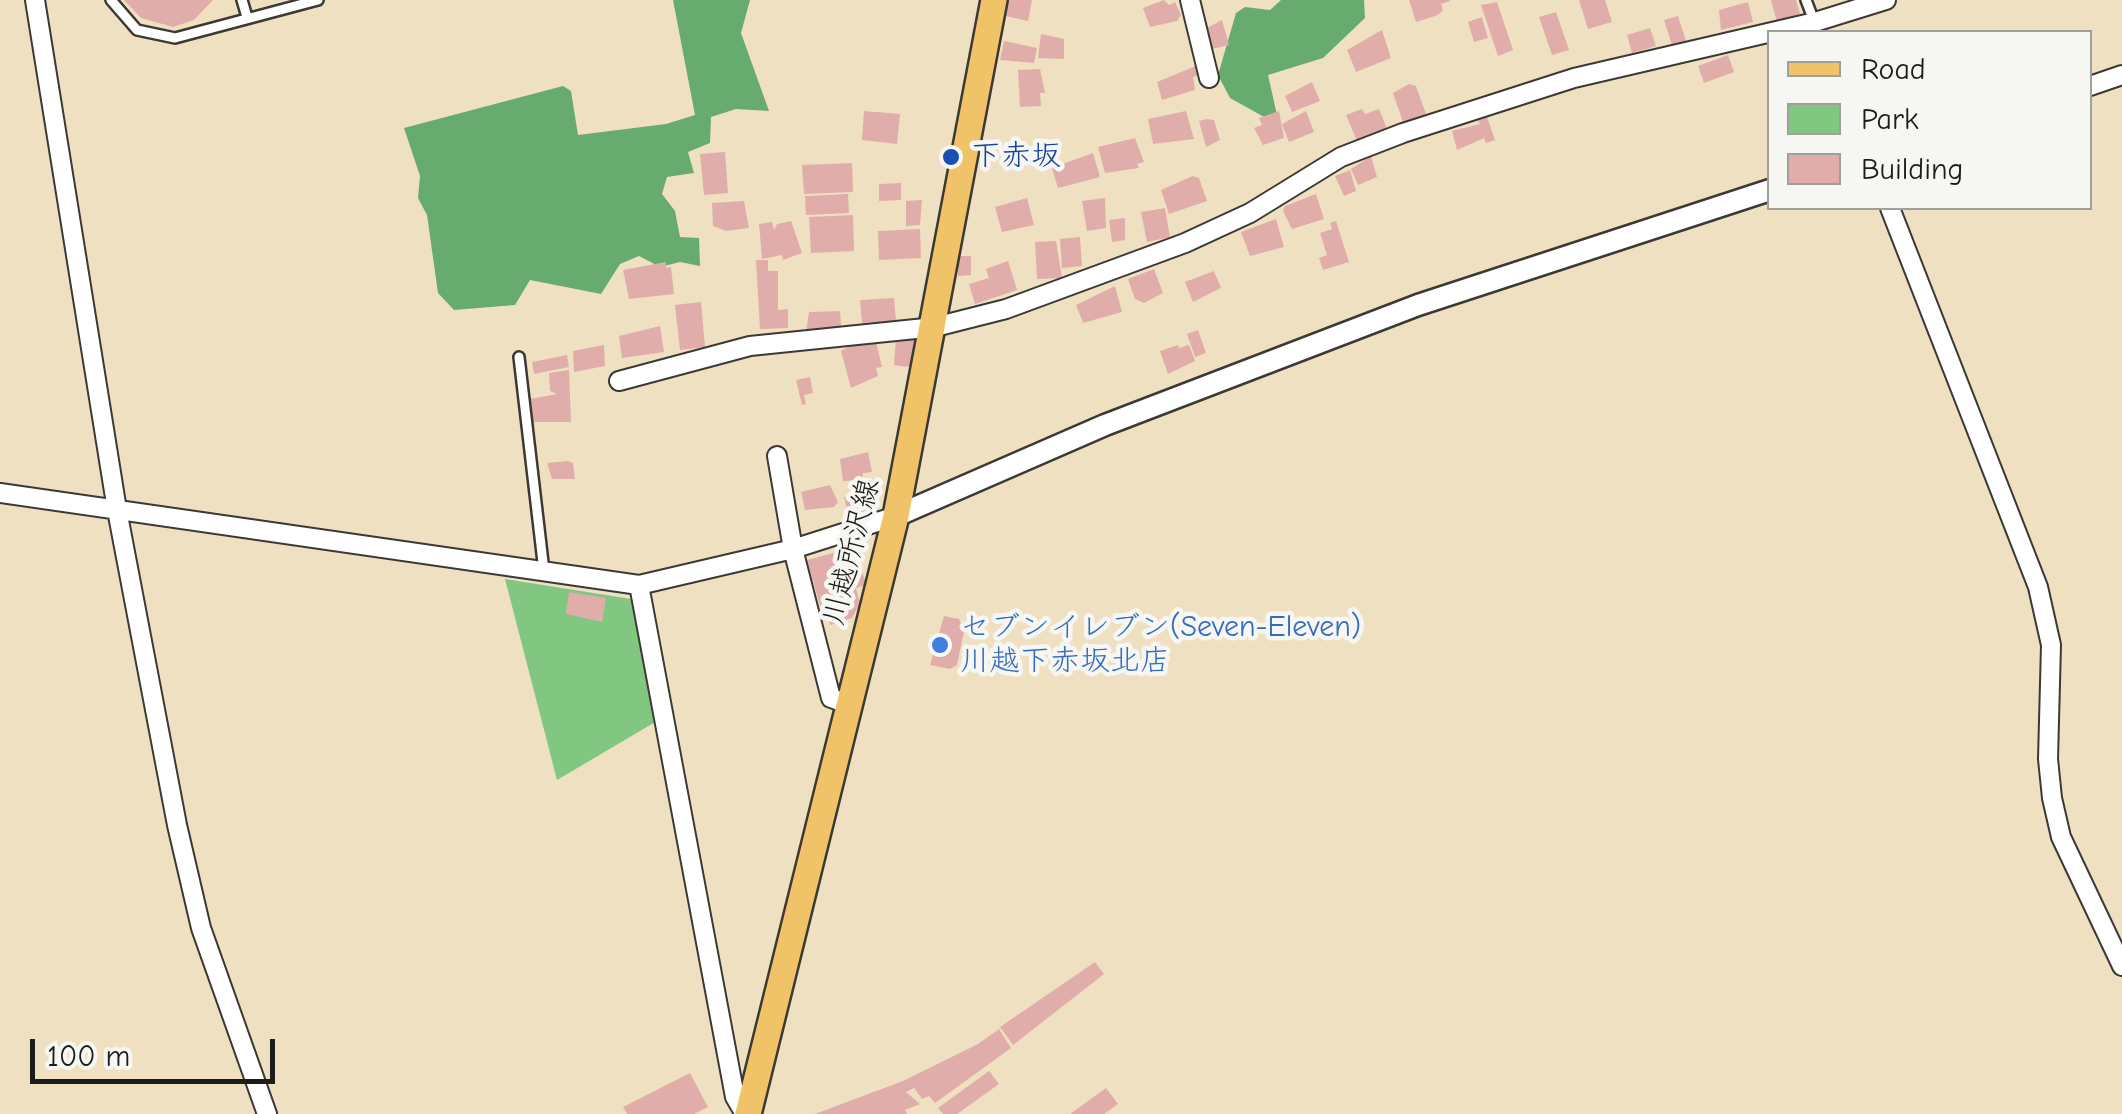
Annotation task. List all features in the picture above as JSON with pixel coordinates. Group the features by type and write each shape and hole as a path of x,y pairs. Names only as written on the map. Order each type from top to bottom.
{"main road":[{"name":"川越所沢線","path":"746,1114 896,516 935,327 965,142 994,0"}],"street":[{"path":"35,0 117,510 166,774 201,928 266,1114"},
{"path":"1190,0 1209,78"},
{"path":"1817,27 1886,0"},
{"path":"619,380 750,346 935,327 1073,287 1250,213 1341,157 1403,133 1574,78 1767,37"},
{"path":"2092,85 2122,75"},
{"path":"0,493 639,586 793,548 896,516 1105,424 1418,305 1767,191"},
{"path":"1891,210 2038,587 2051,645 2048,759 2052,798 2061,837 2122,966"},
{"path":"777,456 793,548 832,698 848,704"},
{"path":"639,586 736,1097 746,1114"},
{"path":"2102,924 2122,918"}],"lane":[{"path":"111,0 123,19 157,37 175,38 318,0"},
{"path":"242,0 248,17"},
{"path":"1806,0 1817,27"},
{"path":"519,357 544,574"}],"green space":[{"path":"673,0 750,0 741,33 769,111 736,109 711,117 710,143 688,152 694,173 667,177 662,194 675,211 680,237 699,238 700,266 680,262 660,267 639,256 620,264 601,294 530,280 515,305 454,310 438,293 427,215 418,198 420,176 404,128 563,86 571,91 578,135 666,124 695,115"},
{"path":"1281,0 1364,0 1365,18 1323,58 1268,75 1277,115 1266,118 1230,98 1218,75 1236,13 1245,7 1270,10"},
{"path":"505,579 631,599 657,721 557,780"}],"building":[{"path":"124,0 213,0 194,20 173,27 141,18"},
{"path":"1004,0 1032,0 1028,21 1001,15"},
{"path":"1164,0 1169,5 1175,2 1181,15 1177,21 1150,27 1143,8"},
{"path":"1409,0 1450,1 1441,4 1443,10 1438,15 1416,22"},
{"path":"1579,0 1605,0 1612,22 1588,29"},
{"path":"1771,0 1796,0 1800,14 1777,22"},
{"path":"1497,2 1513,50 1498,56 1481,5"},
{"path":"1748,2 1753,22 1721,30 1719,10"},
{"path":"1556,12 1569,50 1552,55 1539,17"},
{"path":"1678,16 1686,41 1672,45 1664,20"},
{"path":"1482,17 1488,38 1474,42 1468,22"},
{"path":"1222,20 1229,45 1207,50 1201,31"},
{"path":"1650,28 1656,46 1632,53 1627,35"},
{"path":"1382,30 1391,58 1356,72 1347,50"},
{"path":"1041,34 1064,39 1064,59 1038,58"},
{"path":"1004,41 1037,48 1034,63 1000,60"},
{"path":"1728,55 1734,72 1704,83 1698,66"},
{"path":"1198,65 1202,74 1193,77 1195,90 1162,100 1157,82"},
{"path":"1040,69 1045,93 1040,93 1041,106 1020,107 1018,70"},
{"path":"1312,82 1320,101 1292,112 1285,96"},
{"path":"1409,84 1416,86 1426,114 1403,122 1393,93"},
{"path":"1362,109 1365,114 1379,109 1387,129 1357,141 1346,115"},
{"path":"864,111 900,114 897,144 862,140"},
{"path":"1186,111 1194,139 1153,144 1148,119"},
{"path":"1279,111 1284,138 1263,145 1254,128 1262,125 1259,118"},
{"path":"1306,111 1314,132 1289,142 1282,124"},
{"path":"1487,117 1495,140 1486,143 1484,138 1457,150 1452,131 1480,124 1478,120"},
{"path":"1214,120 1220,140 1206,147 1199,121"},
{"path":"1135,138 1144,162 1137,164 1139,168 1105,173 1098,147"},
{"path":"725,152 728,193 704,195 700,154"},
{"path":"1093,153 1100,177 1058,188 1052,168"},
{"path":"1371,156 1377,177 1358,185 1351,169"},
{"path":"852,163 853,192 804,194 802,165"},
{"path":"1350,170 1356,191 1344,196 1335,176"},
{"path":"1193,176 1199,178 1207,201 1169,214 1161,190"},
{"path":"901,183 901,200 879,201 879,184"},
{"path":"848,194 849,213 806,215 805,196"},
{"path":"1316,194 1324,219 1292,229 1283,211 1285,206"},
{"path":"1027,198 1034,225 1002,232 995,207"},
{"path":"1105,198 1106,228 1087,231 1082,201"},
{"path":"922,200 920,225 906,226 906,201"},
{"path":"744,201 749,228 726,231 713,226 712,203"},
{"path":"1165,208 1170,237 1147,242 1141,212"},
{"path":"853,215 854,251 811,253 809,217"},
{"path":"1125,218 1125,240 1112,242 1109,220"},
{"path":"1276,219 1284,247 1250,256 1241,232"},
{"path":"791,221 802,253 783,260 782,255 762,259 759,224 772,222 774,230 777,224"},
{"path":"1336,221 1349,262 1323,270 1319,258 1327,255 1320,233 1332,229 1330,223"},
{"path":"920,229 921,258 879,260 878,231"},
{"path":"1080,237 1082,266 1062,268 1060,239"},
{"path":"1056,241 1062,278 1037,279 1035,242"},
{"path":"958,256 971,256 971,275 958,276"},
{"path":"756,260 768,260 768,271 778,271 778,310 788,309 788,328 760,329"},
{"path":"1008,261 1017,290 975,304 969,284 989,278 986,269"},
{"path":"666,262 666,268 671,267 674,294 629,299 623,270"},
{"path":"1154,269 1163,293 1144,303 1135,299 1128,279"},
{"path":"1214,271 1221,288 1193,302 1185,282"},
{"path":"1115,286 1122,312 1083,323 1076,305"},
{"path":"894,298 896,321 862,323 860,300"},
{"path":"701,302 705,347 680,350 675,305"},
{"path":"840,311 841,327 836,327 836,332 806,331 809,312"},
{"path":"660,326 664,352 622,358 619,336"},
{"path":"1198,330 1206,353 1195,357 1187,334"},
{"path":"922,334 917,368 894,365 896,337"},
{"path":"859,341 860,346 876,342 882,367 876,368 878,376 851,388 841,351"},
{"path":"604,345 605,366 574,372 573,351"},
{"path":"1189,345 1195,361 1168,374 1160,351"},
{"path":"567,355 569,367 534,374 532,362"},
{"path":"569,370 571,422 532,422 530,399 557,394 550,391 549,373"},
{"path":"810,377 813,393 804,395 806,404 802,405 796,380"},
{"path":"868,452 872,472 863,473 862,480 843,481 840,459"},
{"path":"547,463 573,463 575,479 552,479"},
{"path":"830,485 838,502 834,507 805,510 801,492"},
{"path":"858,494 859,499 869,497 874,516 850,522 844,497"},
{"path":"855,547 866,585 856,588 860,603 852,618 830,625 828,618 824,619 807,560"},
{"path":"569,592 606,598 602,622 566,614"},
{"path":"944,616 959,619 964,631 957,665 950,669 930,665"},
{"path":"1095,962 1104,974 1013,1045 1000,1027"},
{"path":"999,1029 1011,1048 935,1103 929,1096 922,1099 914,1088 906,1092 920,1104 905,1110 907,1114 815,1114 903,1081 978,1044"},
{"path":"989,1071 999,1084 957,1114 943,1114 938,1108"},
{"path":"690,1073 708,1107 694,1114 627,1114 623,1107"},
{"path":"1106,1088 1118,1104 1104,1114 1070,1114"}],"place":[{"name":"下赤坂","path":"951,157"},
{"name":"セブンイレブン(Seven-Eleven) 川越下赤坂北店","path":"940,645"}]}
